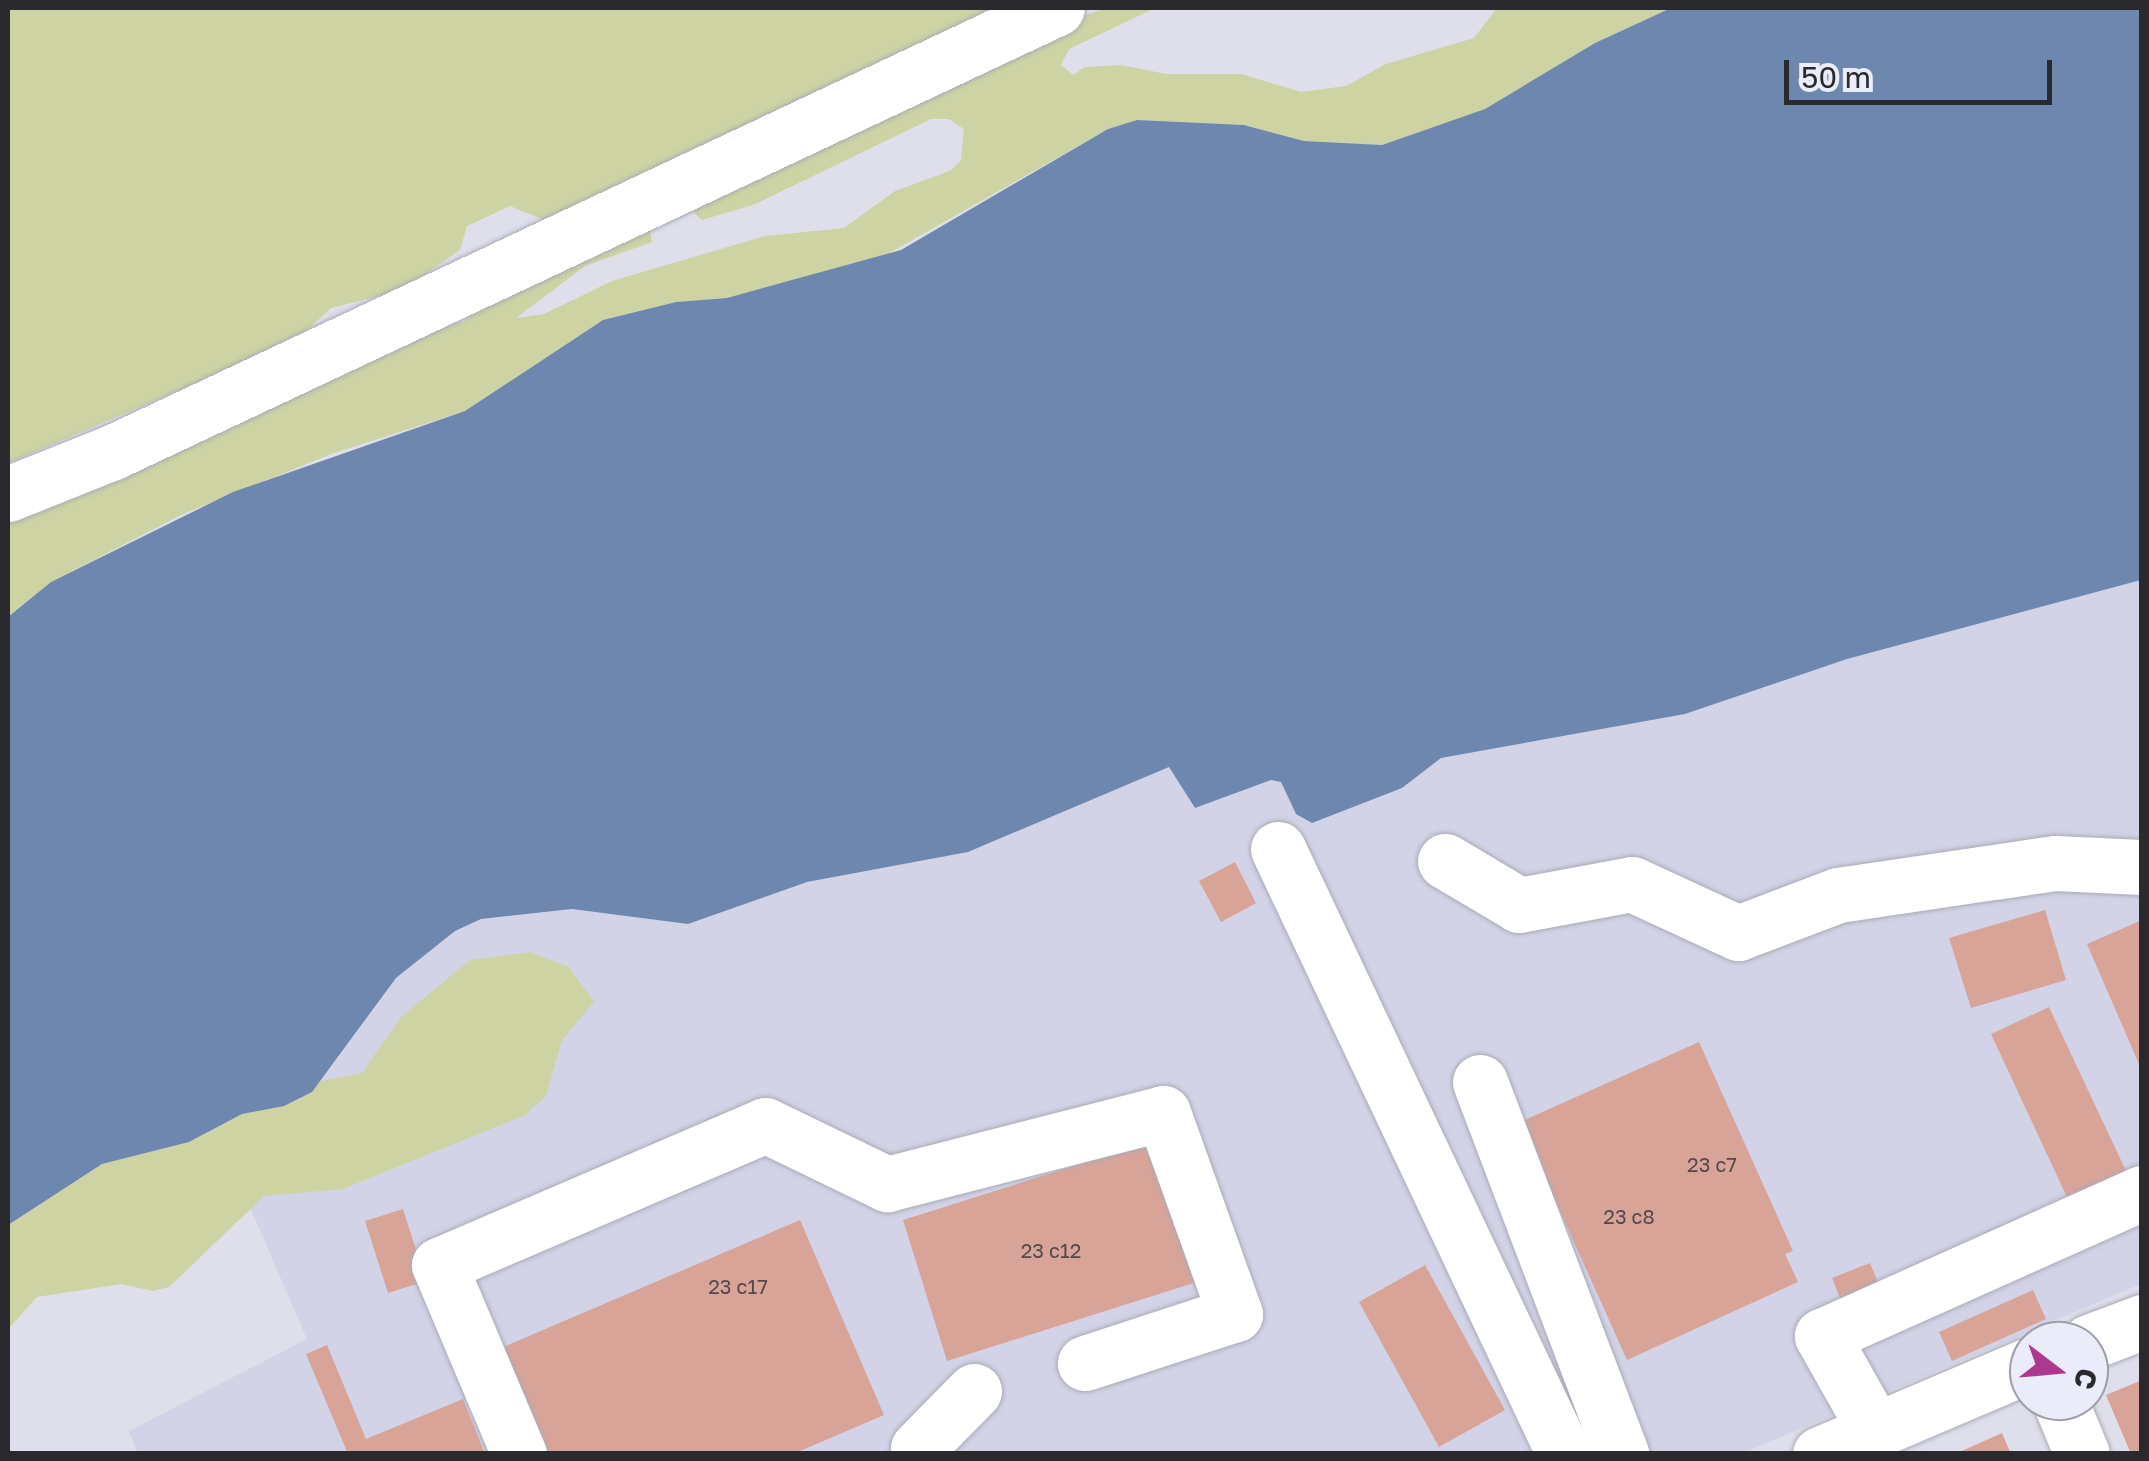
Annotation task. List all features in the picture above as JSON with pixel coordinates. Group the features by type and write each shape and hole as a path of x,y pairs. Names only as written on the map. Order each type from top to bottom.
{"street":[{"path":"8,494 131,444 1057,8"},
{"path":"1278,849 1564,1454"},
{"path":"1445,861 1519,905 1632,884 1738,933 1838,895 2054,863 2142,866"},
{"path":"1480,1082 1620,1454"},
{"path":"519,1454 440,1265 765,1126 887,1184 1162,1114 1236,1314 1085,1364"},
{"path":"1875,1430 1822,1336 2142,1193"},
{"path":"2109,1334 2142,1322"},
{"path":"1820,1454 2009,1373"},
{"path":"920,1454 918,1448 974,1391"},
{"path":"2068,1421 2082,1454"}],"shaded area":[{"path":"2141,580 2141,1284 2054,1321 2009,1321 2009,1340 1743,1453 138,1454 129,1431 307,1339 215,1126 330,1069 396,978 455,931 481,919 572,909 688,924 807,882 968,852 1169,767 1195,808 1271,780 1281,782 1296,814 1312,823 1402,788 1441,758 1685,714 1847,659"}],"green space":[{"path":"8,8 1022,8 694,148 544,220 510,206 467,226 460,250 402,290 331,308 295,341 8,463"},
{"path":"1106,8 1155,8 1069,49 1061,65 1073,75 1085,67 1121,65 1166,74 1241,74 1301,92 1346,86 1386,64 1474,38 1497,8 1671,8 1595,43 1485,109 1382,145 1304,141 1244,125 1138,120 1108,129 877,260 727,298 676,302 603,320 465,411 331,454 183,514 51,582 8,617 8,514 433,324 463,322 486,302 649,226 652,242 585,266 516,318 544,314 612,281 765,236 844,228 895,191 950,171 961,160 964,129 949,119 931,119 753,205 702,220 690,209 1066,22"},
{"path":"530,952 569,967 594,1002 562,1040 546,1096 525,1115 343,1189 264,1196 169,1287 153,1291 121,1284 37,1297 8,1329 8,1225 13,1221 102,1164 189,1142 242,1114 299,1100 321,1081 362,1073 401,1017 470,960"}],"water":[{"path":"1671,8 2141,8 2141,580 1847,659 1685,714 1441,758 1402,788 1312,823 1296,814 1281,782 1271,780 1195,808 1169,767 968,852 807,882 688,924 572,909 481,919 455,931 396,978 312,1092 284,1106 242,1114 189,1142 102,1164 8,1225 8,617 51,582 233,492 465,411 603,320 676,302 727,298 901,250 1108,129 1137,120 1244,125 1304,141 1382,145 1485,109 1595,43"}],"building":[{"path":"1235,862 1256,903 1221,922 1199,881"},
{"path":"2045,910 2066,980 1971,1008 1949,938"},
{"path":"2142,920 2142,1071 2087,944"},
{"path":"2049,1007 2142,1205 2087,1240 1991,1034"},
{"path":"1699,1042 1793,1251 1785,1254 1798,1282 1627,1360 1520,1122"},
{"path":"1156,1140 1200,1281 947,1361 903,1220"},
{"path":"403,1209 426,1281 388,1293 365,1221"},
{"path":"800,1220 884,1415 793,1454 538,1454 494,1351"},
{"path":"1870,1263 1894,1322 1856,1337 1832,1278"},
{"path":"1425,1265 1505,1410 1439,1447 1359,1302"},
{"path":"2033,1290 2046,1319 2009,1321 2009,1336 1952,1361 1939,1332"},
{"path":"327,1345 366,1439 463,1399 485,1454 348,1454 306,1354"},
{"path":"2142,1380 2142,1454 2131,1454 2109,1394"},
{"path":"2002,1433 2011,1454 1955,1454"}]}
